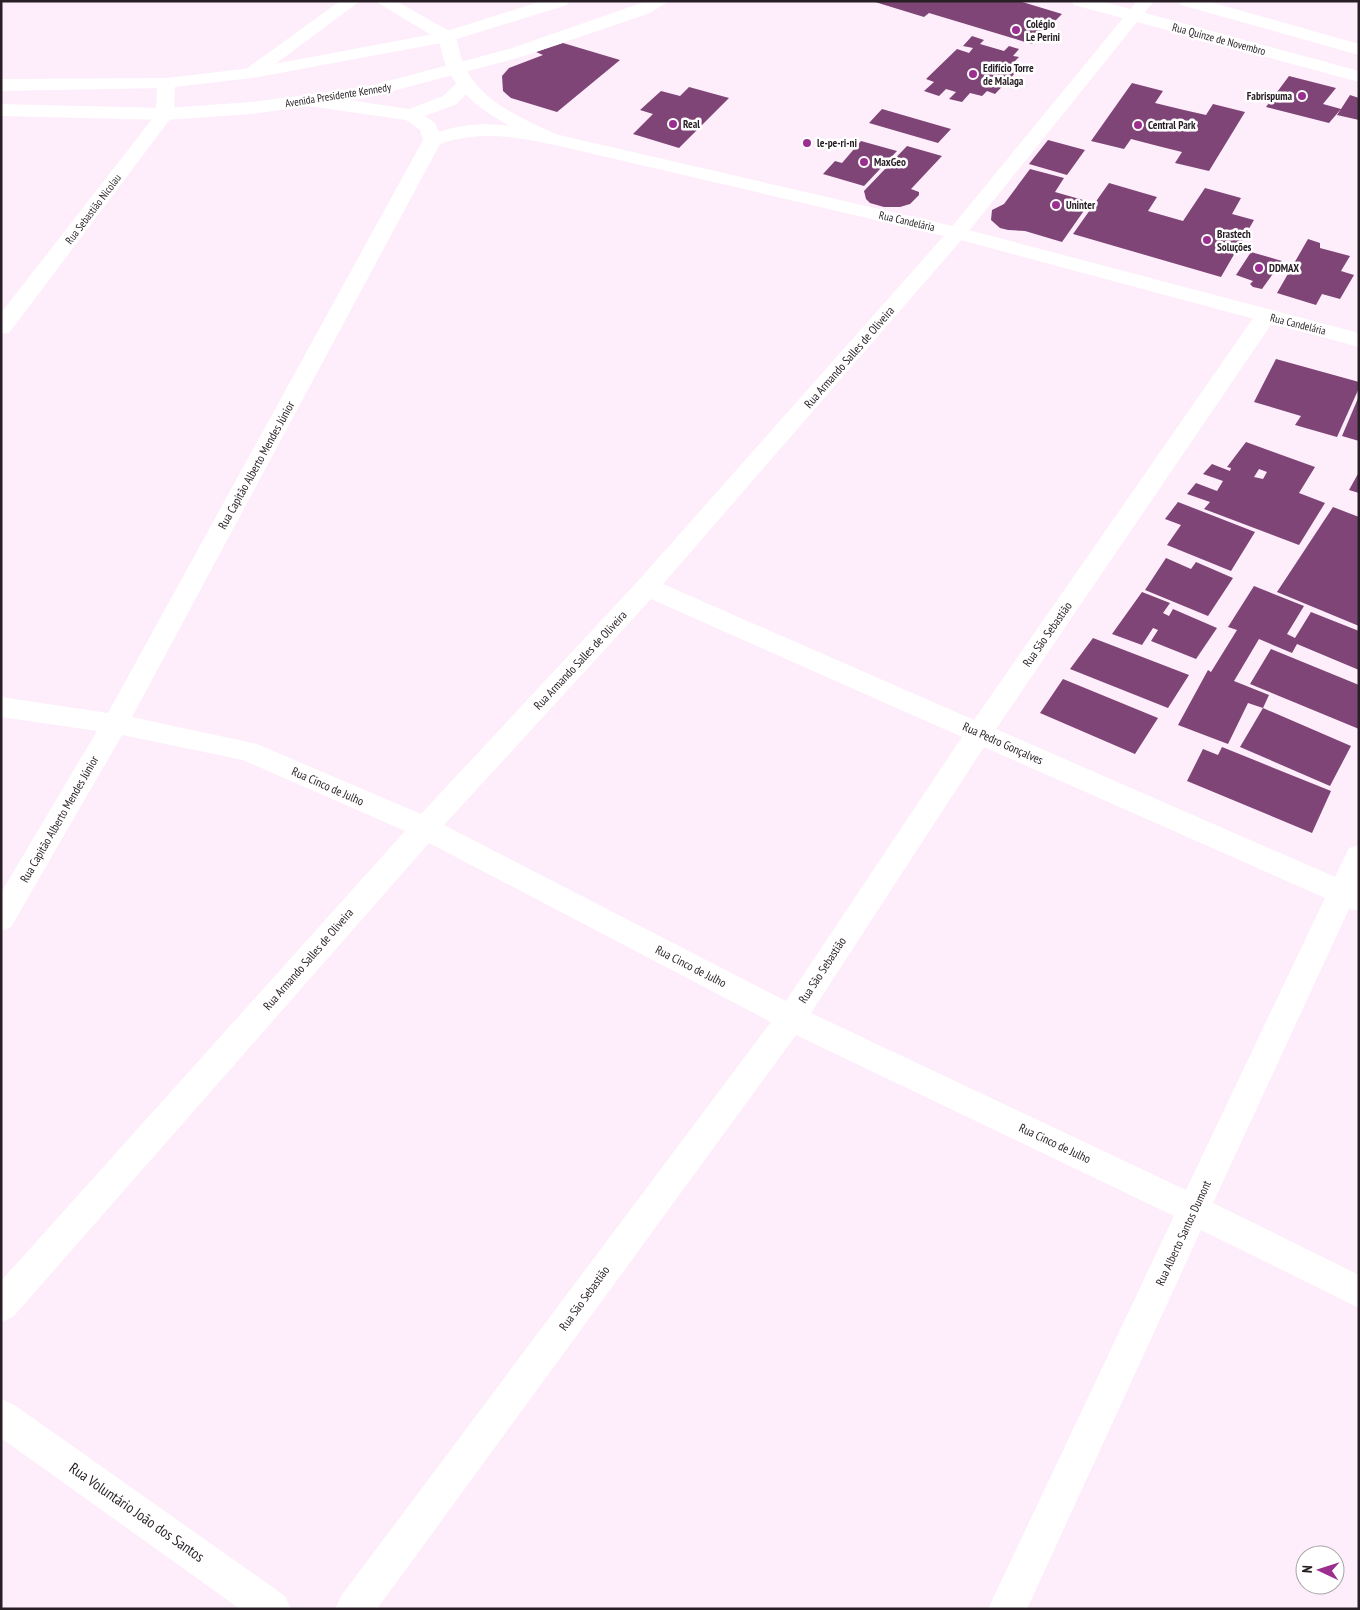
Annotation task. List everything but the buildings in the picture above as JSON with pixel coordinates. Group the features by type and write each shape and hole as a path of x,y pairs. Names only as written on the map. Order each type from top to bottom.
{"street":[{"path":"252,72 352,1"},
{"path":"383,1 447,37 461,77 450,100 411,115"},
{"path":"1,85 166,83 320,62 447,37 511,19 561,1"},
{"name":"Avenida Presidente Kennedy","path":"1,110 165,114 252,108 461,77 644,10 661,1"},
{"name":"Rua Quinze de Novembro","path":"1080,1 1139,9 1359,77"},
{"path":"1187,1 1359,50"},
{"name":"Rua Armando Salles de Oliveira","path":"1,1306 424,828 647,587 957,233 1139,9"},
{"name":"Rua Candelária","path":"461,77 503,116 549,138 957,233 1359,340"},
{"path":"165,114 166,83"},
{"path":"308,100 411,115 428,127 433,140 458,131 475,128 500,129 549,138"},
{"name":"Rua Sebastião Nicolau","path":"1,328 165,114"},
{"name":"Rua Capitão Alberto Mendes Júnior","path":"1,919 115,724 433,140"},
{"name":"Rua São Sebastião","path":"354,1609 791,1018 979,733 1266,316"},
{"name":"Rua Pedro Gonçalves","path":"647,587 1350,897"},
{"name":"Rua Cinco de Julho","path":"1,707 115,724 248,751 424,828 791,1018 1194,1210 1359,1292"},
{"name":"Rua Alberto Santos Dumont","path":"1007,1609 1194,1210 1350,897 1359,856"},
{"name":"Rua Voluntário João dos Santos","path":"1,1416 272,1609"}],"place":[{"name":"Colégio Le Perini","path":"1016,30"},
{"name":"Edifício Torre de Malaga","path":"973,74"},
{"name":"Fabrispuma","path":"1302,96"},
{"name":"Real","path":"673,124"},
{"name":"Central Park","path":"1138,125"},
{"name":"le-pe-ri-ni","path":"807,143"},
{"name":"MaxGeo","path":"864,162"},
{"name":"Uninter","path":"1056,205"},
{"name":"Brastech Soluções","path":"1207,240"},
{"name":"DDMAX","path":"1259,268"}]}
